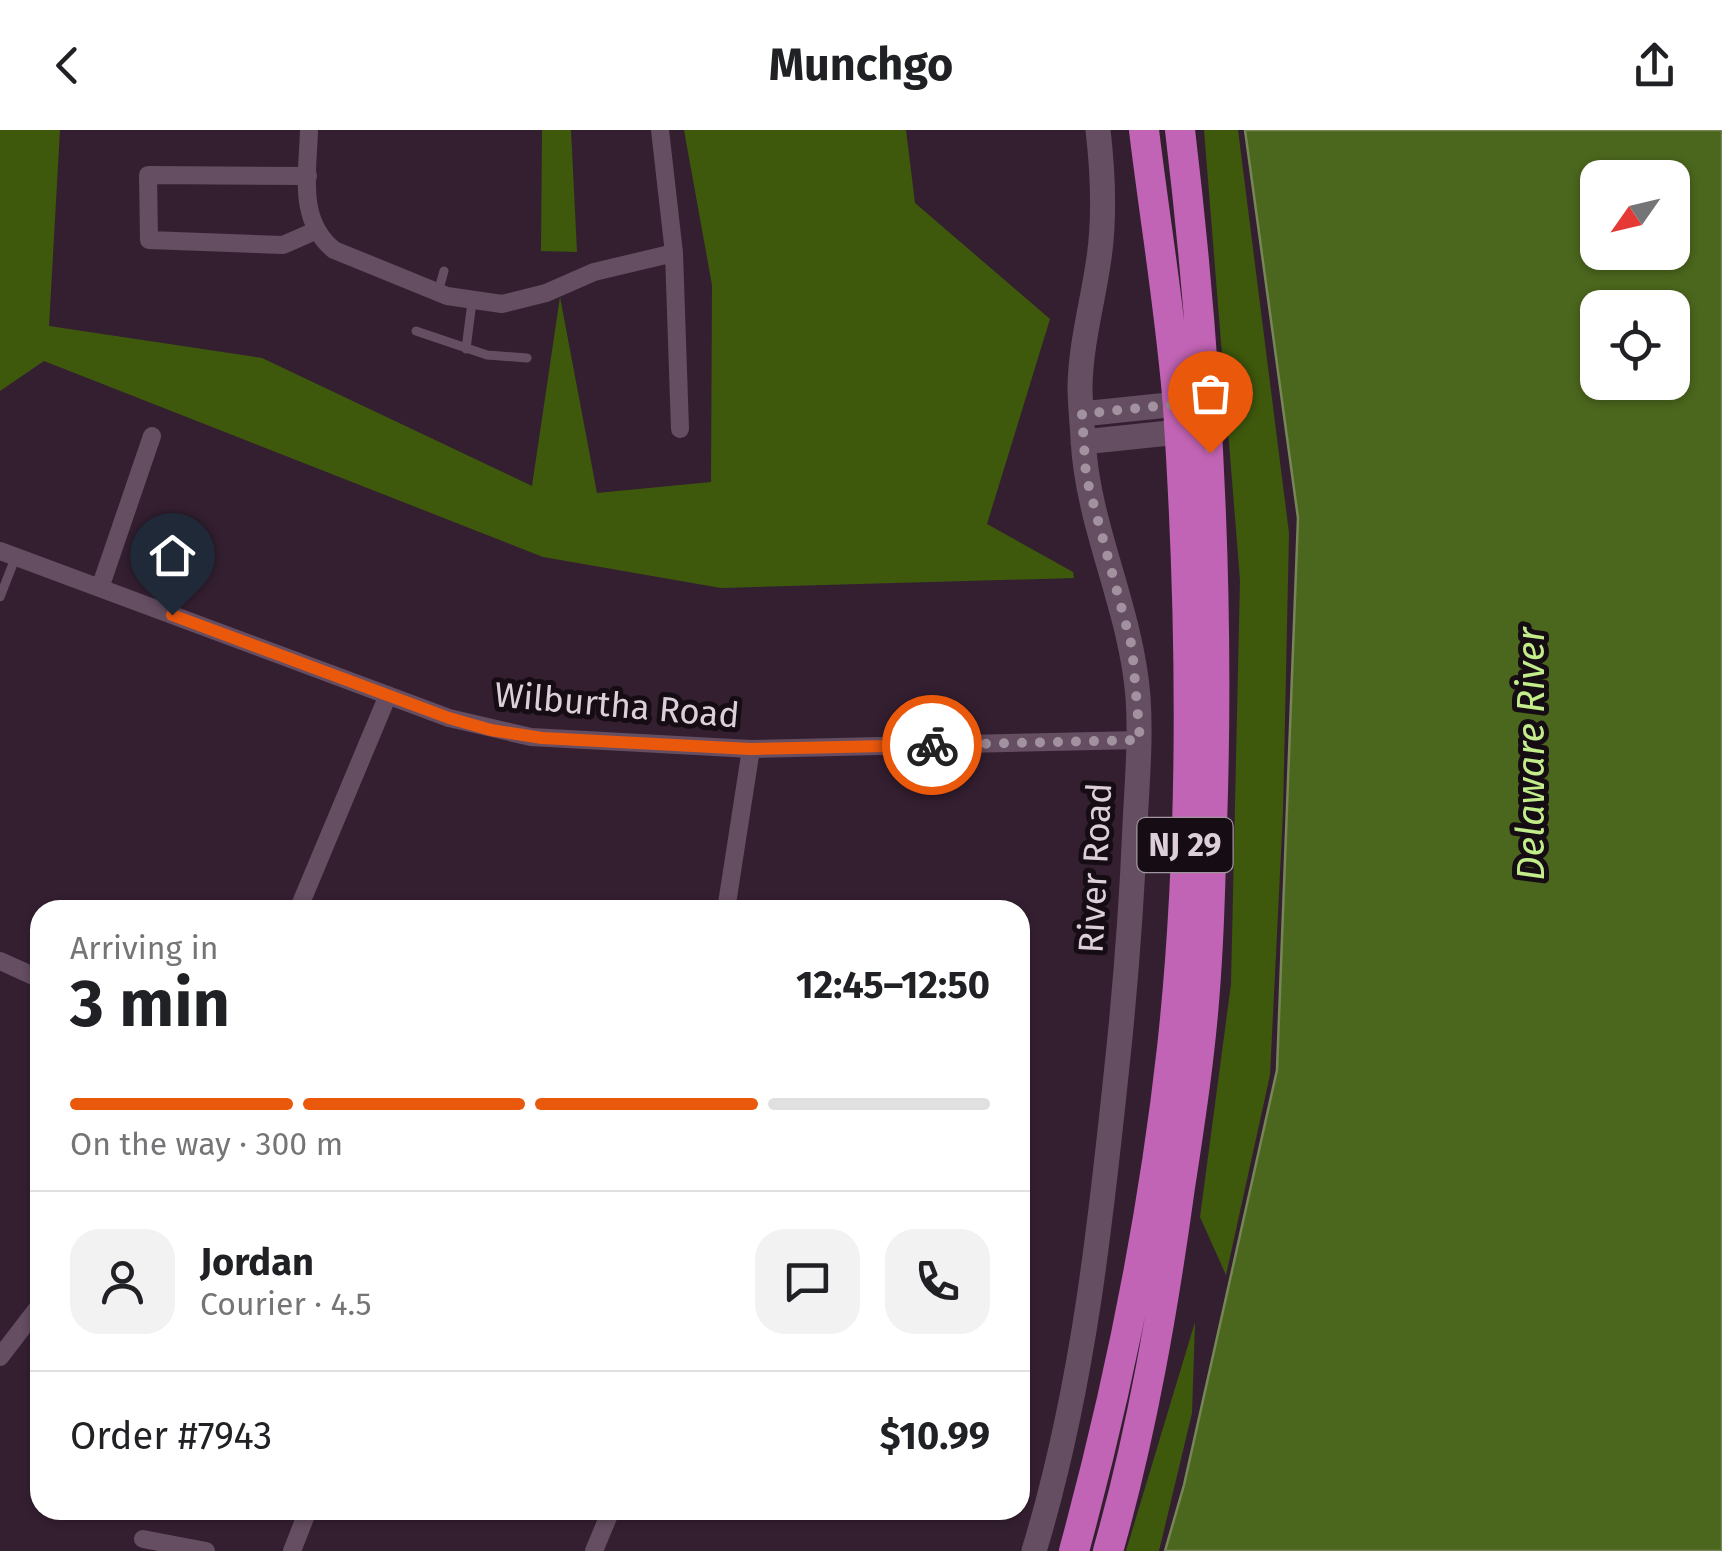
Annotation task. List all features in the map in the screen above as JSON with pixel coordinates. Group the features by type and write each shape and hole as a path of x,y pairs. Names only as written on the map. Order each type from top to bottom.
{"highway":[{"name":"NJ 29","path":"1074,1551 1110,1411 1138,1276 1172,1047 1186,798 1187,673 1178,418 1144,130"},
{"name":"NJ 29","path":"1108,1551 1153,1362 1200,1050 1210,900 1215,601 1209,416 1180,130"}],"street":[{"path":"309,130 307,204 315,231 334,250 438,292 472,302 524,301 594,272 674,253"},
{"path":"660,130 674,253 680,428"},
{"name":"River Road","path":"1034,1551 1070,1415 1098,1242 1125,992 1140,740 1132,647 1094,512 1083,442 1082,358 1103,206 1098,130"},
{"path":"308,176 148,175 149,240 284,245 315,231"},
{"path":"1082,414 1209,416"},
{"path":"1083,442 1178,418"},
{"path":"100,588 152,436"},
{"name":"Wilburtha Road","path":"8,554 449,718 531,737 750,749 1140,740"},
{"path":"302,900 388,695"},
{"path":"727,900 750,749"},
{"path":"0,961 30,974"},
{"path":"0,1357 30,1318"},
{"path":"292,1551 304,1520"},
{"path":"594,1551 607,1520"},
{"path":"143,1538 206,1551"}],"lane":[{"path":"438,292 444,271"},
{"path":"466,350 472,302"},
{"path":"416,331 466,350 527,358"},
{"path":"0,597 8,554"}],"shaded area":[{"path":"0,130 60,130 49,326 262,358 532,486 560,297 597,493 711,482 712,285 684,130 906,130 915,203 1050,319 987,524 1073,572 1074,578 721,588 543,557 44,361 0,391"},
{"path":"542,130 571,130 577,252 541,251"},
{"path":"1204,130 1238,130 1289,533 1283,812 1270,1075 1226,1275 1200,1217 1231,984 1240,580"},
{"path":"1195,1322 1192,1413 1159,1551 1126,1551"}],"water":[{"name":"Delaware River","path":"1245,130 1722,130 1722,1551 1165,1551 1184,1485 1277,1070 1298,518"}],"way so far":[{"path":"932,745 1140,740 1132,647 1086,476 1082,414 1178,404 1209,416 1210,453"}],"route":[{"path":"172,615 449,718 511,734 750,749 932,745"}]}
